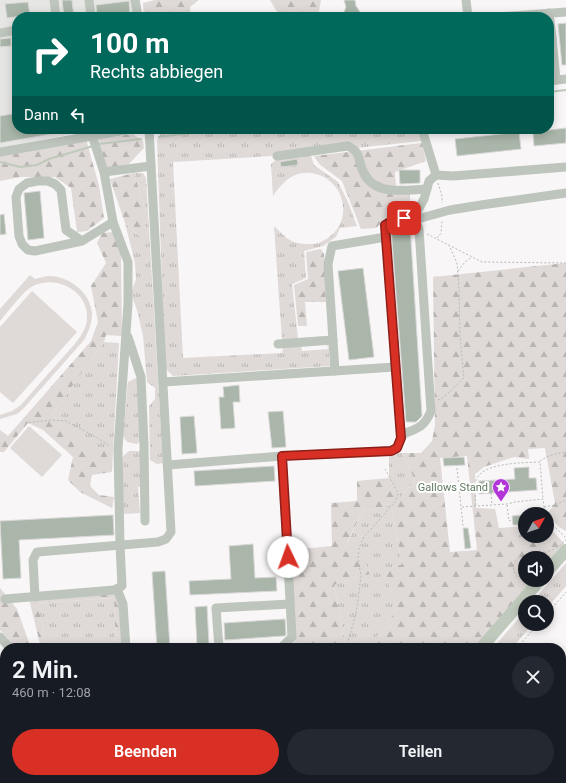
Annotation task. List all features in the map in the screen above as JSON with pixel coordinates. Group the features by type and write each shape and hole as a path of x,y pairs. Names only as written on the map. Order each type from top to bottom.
{"street":[{"path":"54,0 55,12"},
{"path":"89,0 90,12"},
{"path":"135,0 137,12"},
{"path":"466,0 467,12"},
{"path":"554,13 566,12"},
{"path":"0,32 12,31"},
{"path":"554,81 566,79"},
{"path":"0,152 94,142 117,134"},
{"path":"35,597 33,560 37,552 158,542 166,539 171,532 149,134"},
{"path":"424,134 436,175"},
{"path":"5,599 114,590 122,586 118,449 128,304 128,262 113,222 104,172 94,142"},
{"path":"277,156 348,146 357,153 364,174 375,186 387,191 427,188"},
{"path":"104,172 151,166"},
{"path":"414,217 424,199 429,181 436,175 454,176 566,167"},
{"path":"82,241 66,230 61,190 55,184 48,181 38,181 27,183 19,189 16,197 19,236 22,244 28,250 35,251 82,241 113,222"},
{"path":"168,465 282,456 391,451 397,448 401,435 385,225 395,219 414,217 421,218 450,210 566,193"},
{"path":"401,435 421,426 427,421 431,411 419,229 414,217"},
{"path":"335,371 328,264 332,246 386,237"},
{"path":"126,333 141,377 145,521"},
{"path":"278,344 333,340"},
{"path":"163,382 395,367"},
{"path":"282,456 292,637 286,643"},
{"path":"117,589 123,604 126,643"},
{"path":"219,643 216,608 290,604"}],"path":[{"path":"419,229 482,262 566,263"},
{"path":"431,404 444,397 464,378 460,336 460,288 457,263 449,246"},
{"path":"458,272 465,262 472,257"},
{"path":"25,423 51,420 66,421 94,436 108,446 118,449"},
{"path":"476,505 476,482 479,475 485,470 513,464 540,462 545,458 560,452 566,452"},
{"path":"540,462 544,507 555,505 566,500"},
{"path":"457,468 463,526"},
{"path":"347,643 356,614 361,576 358,558 359,548 364,537 396,501 398,494 385,469"},
{"path":"491,493 493,505"},
{"path":"462,507 507,504 543,499"},
{"path":"507,504 509,520 512,520"},
{"path":"550,551 555,549 566,539 554,526"},
{"path":"518,558 514,563 514,571 518,577"},
{"path":"554,606 566,592"},
{"path":"521,643 532,631"}],"shaded area":[{"path":"0,0 140,0 141,12 12,12 12,134 71,134 0,148"}],"green space":[{"path":"155,0 199,0 190,7 190,12 144,12 143,3"},
{"path":"270,0 321,0 319,12 277,12"},
{"path":"133,134 143,141 144,148 129,164 108,169 103,161 99,139"},
{"path":"160,134 419,134 421,141 310,153 314,165 338,182 348,202 357,226 340,228 336,237 323,246 304,251 306,278 292,284 298,338 328,336 330,366 173,376 165,368 157,141","holes":["277,153 278,158 271,164 273,196 288,179 298,174 310,173 321,176 331,182 338,190 342,200 342,220 337,230 328,238 316,244 295,242 288,239 274,226 282,340 326,338 328,349 302,351 301,345 283,348 282,353 183,358 173,162 272,156"]},
{"path":"86,139 99,186 104,218 87,231 77,232 71,188 55,177 21,177 0,181 0,156"},
{"path":"422,143 426,161 395,172 396,189 409,192 412,210 390,215 376,228 361,229 342,181 319,164 314,156"},
{"path":"134,173 143,173 146,178 163,463 157,464 150,460 149,406 155,399 155,388 147,382 143,336 137,310 131,294 136,279 135,263 125,223 139,236 144,206"},
{"path":"134,173 144,206 145,237 139,236 125,223 110,179"},
{"path":"114,232 121,255 122,336 106,335 104,342 52,414 87,452 113,450 112,472 92,475 90,486 99,495 114,497 112,508 80,492 68,480 73,457 43,430 28,423 4,452 0,452 0,430 8,436 91,341 98,322 91,286 106,263 97,243 102,233"},
{"path":"321,249 324,254 326,302 305,302 307,326 298,326 294,285 308,279 306,252"},
{"path":"566,263 566,531 559,527 554,521 554,507 552,507 555,503 545,448 528,449 529,459 514,457 484,467 475,474 476,508 495,509 499,528 518,527 518,543 554,543 554,532 566,546 566,559 554,573 554,551 518,551 518,587 541,587 534,595 518,595 518,614 492,643 372,643 397,609 385,571 402,564 391,505 363,511 347,542 373,573 334,585 345,642 358,643 294,643 296,639 291,550 332,546 331,503 357,501 357,481 389,478 400,498 415,480 402,453 421,453 432,441 435,425 433,277","holes":["467,456 477,550 450,552 440,458"]},
{"path":"30,275 35,279 48,276 65,279 78,287 87,298 90,305 92,313 91,323 84,340 23,409 17,414 0,419 0,415 12,411 21,405 73,346 81,336 86,325 87,314 85,304 80,296 72,289 53,282 33,286 20,297 0,321 0,309"},
{"path":"32,291 77,332 13,403 0,392 0,327"},
{"path":"104,342 119,343 113,450 87,453 52,414"},
{"path":"136,378 139,381 142,440 137,444 127,442 123,436 128,382"},
{"path":"29,426 62,455 42,477 10,448"},
{"path":"129,451 140,451 142,487 138,487 140,513 123,514 123,456"},
{"path":"402,453 415,480 400,498 389,478 389,454"},
{"path":"391,505 402,564 385,571 397,609 372,643 345,642 334,585 372,573 347,543 363,511"},
{"path":"566,563 566,586 554,600 554,595 538,595 545,587 554,587 554,577"},
{"path":"0,588 17,609 29,643 12,643 0,630"},
{"path":"114,594 120,601 122,643 116,643 114,598 37,603 47,643 40,643 29,599"},
{"path":"114,598 116,643 47,643 37,603"},
{"path":"518,619 518,631 527,631 516,643 497,643"}],"building":[{"path":"62,0 72,0 73,12 63,12"},
{"path":"344,0 355,0 356,6 360,12 344,12 346,7"},
{"path":"129,1 130,12 97,12 96,5"},
{"path":"28,2 30,12 12,12 12,17 7,18 5,4"},
{"path":"566,23 566,65 562,65 558,24"},
{"path":"11,38 11,46 0,47 0,39"},
{"path":"12,114 12,134 52,134 0,143 0,116"},
{"path":"566,128 566,143 534,146 533,134 554,134 554,129"},
{"path":"501,134 519,134 521,149 457,156 455,139"},
{"path":"297,159 298,165 281,167 280,162"},
{"path":"399,170 420,170 420,183 400,184"},
{"path":"40,191 44,238 28,240 24,193"},
{"path":"4,214 6,234 0,235 0,215"},
{"path":"410,224 422,416 416,422 406,422 391,228 396,225"},
{"path":"363,268 374,357 349,360 338,271"},
{"path":"239,385 240,402 233,402 235,428 221,429 219,397 224,397 223,387"},
{"path":"283,411 286,447 272,448 268,412"},
{"path":"194,416 197,453 182,454 180,417"},
{"path":"464,457 465,465 444,466 443,458"},
{"path":"274,466 275,481 195,486 194,471"},
{"path":"529,467 529,478 536,478 537,490 479,494 479,481 515,479 514,468"},
{"path":"113,515 114,535 19,540 21,578 3,579 0,521"},
{"path":"518,515 518,525 513,525 512,516"},
{"path":"463,528 468,528 471,548 465,549"},
{"path":"253,544 255,578 276,577 277,591 190,595 189,581 231,579 229,546"},
{"path":"165,571 170,643 157,643 152,572"},
{"path":"207,606 209,643 197,643 195,607"},
{"path":"285,619 286,635 284,636 225,640 224,623"}],"waterway":[{"path":"554,91 566,90"},
{"path":"159,137 182,134"},
{"path":"99,144 141,139"},
{"path":"0,162 20,167 37,165 49,159 93,146"},
{"path":"554,564 566,550"},
{"path":"485,643 534,587"}],"place":[{"name":"Gallows Stand","path":"501,502"}],"route":[{"path":"288,557 282,456 391,451 397,448 401,438 385,225 395,219 404,218"}]}
